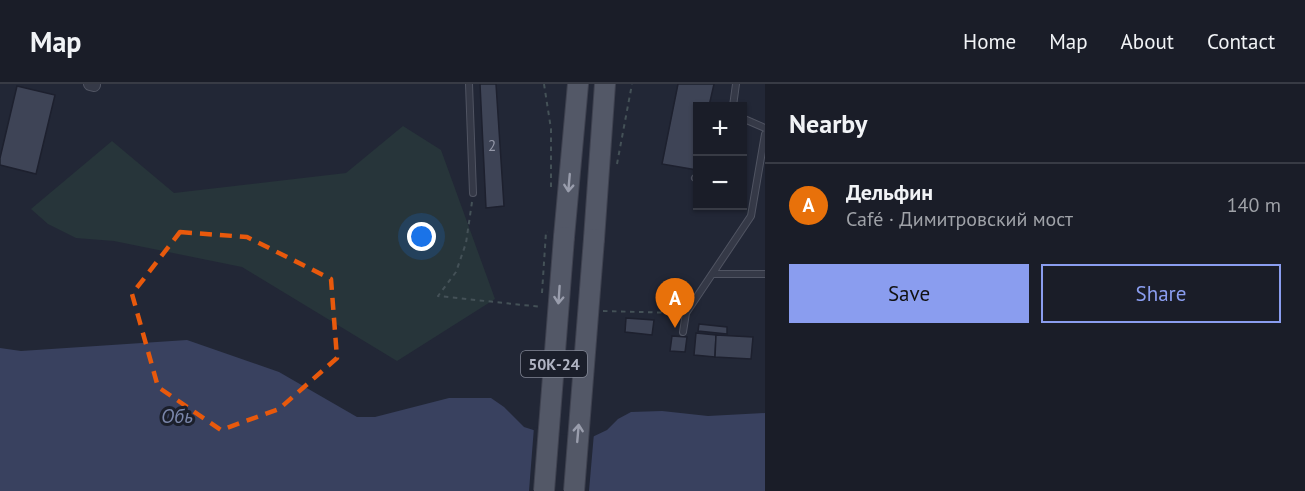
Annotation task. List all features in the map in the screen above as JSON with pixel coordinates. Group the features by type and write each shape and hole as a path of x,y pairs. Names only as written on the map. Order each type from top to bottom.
{"main road":[{"path":"567,84 573,128"},
{"path":"558,234 578,84"},
{"path":"602,132 605,84"},
{"path":"602,132 616,84"},
{"name":"50К-24","path":"574,491 602,132"},
{"name":"50К-24","path":"544,491 558,234"}],"lane":[{"path":"469,84 473,193"},
{"path":"734,102 736,84"},
{"path":"747,120 765,128"},
{"path":"683,332 686,313 751,216 765,135"},
{"path":"713,274 765,274"}],"path":[{"path":"544,84 551,129 551,189"},
{"path":"616,169 632,84"},
{"path":"473,193 466,243 456,272 438,296 543,307"},
{"path":"542,296 546,232 558,234"},
{"path":"603,311 686,313"}],"highlighted area":[{"path":"180,232 247,237 331,279 337,358 279,409 221,430 158,387 132,294"}],"shaded area":[{"path":"403,126 441,150 495,299 397,361 242,267 114,241 76,238 48,224 31,209 112,141 174,193 346,173"}],"water":[{"name":"Обь","path":"187,340 279,372 357,417 375,417 449,398 491,398 504,407 524,427 552,436 586,440 607,430 618,419 631,412 662,411 708,416 765,413 765,491 0,491 0,348 21,351"}],"pier":[{"path":"534,427 553,433 586,437 594,433 589,491 529,491"}],"building":[{"path":"480,84 496,84 504,206 486,208"},
{"path":"678,84 714,84 710,102 693,102 693,169 662,164"},
{"path":"17,86 55,95 36,174 0,165"},
{"path":"626,318 654,320 652,335 625,332"},
{"path":"699,324 727,327 727,334 698,331"},
{"path":"696,333 716,335 715,357 694,355"},
{"path":"716,335 753,337 751,359 715,357"},
{"path":"672,336 687,337 685,352 670,351"}],"place":[{"name":"Дельфин","path":"675,328"}]}
